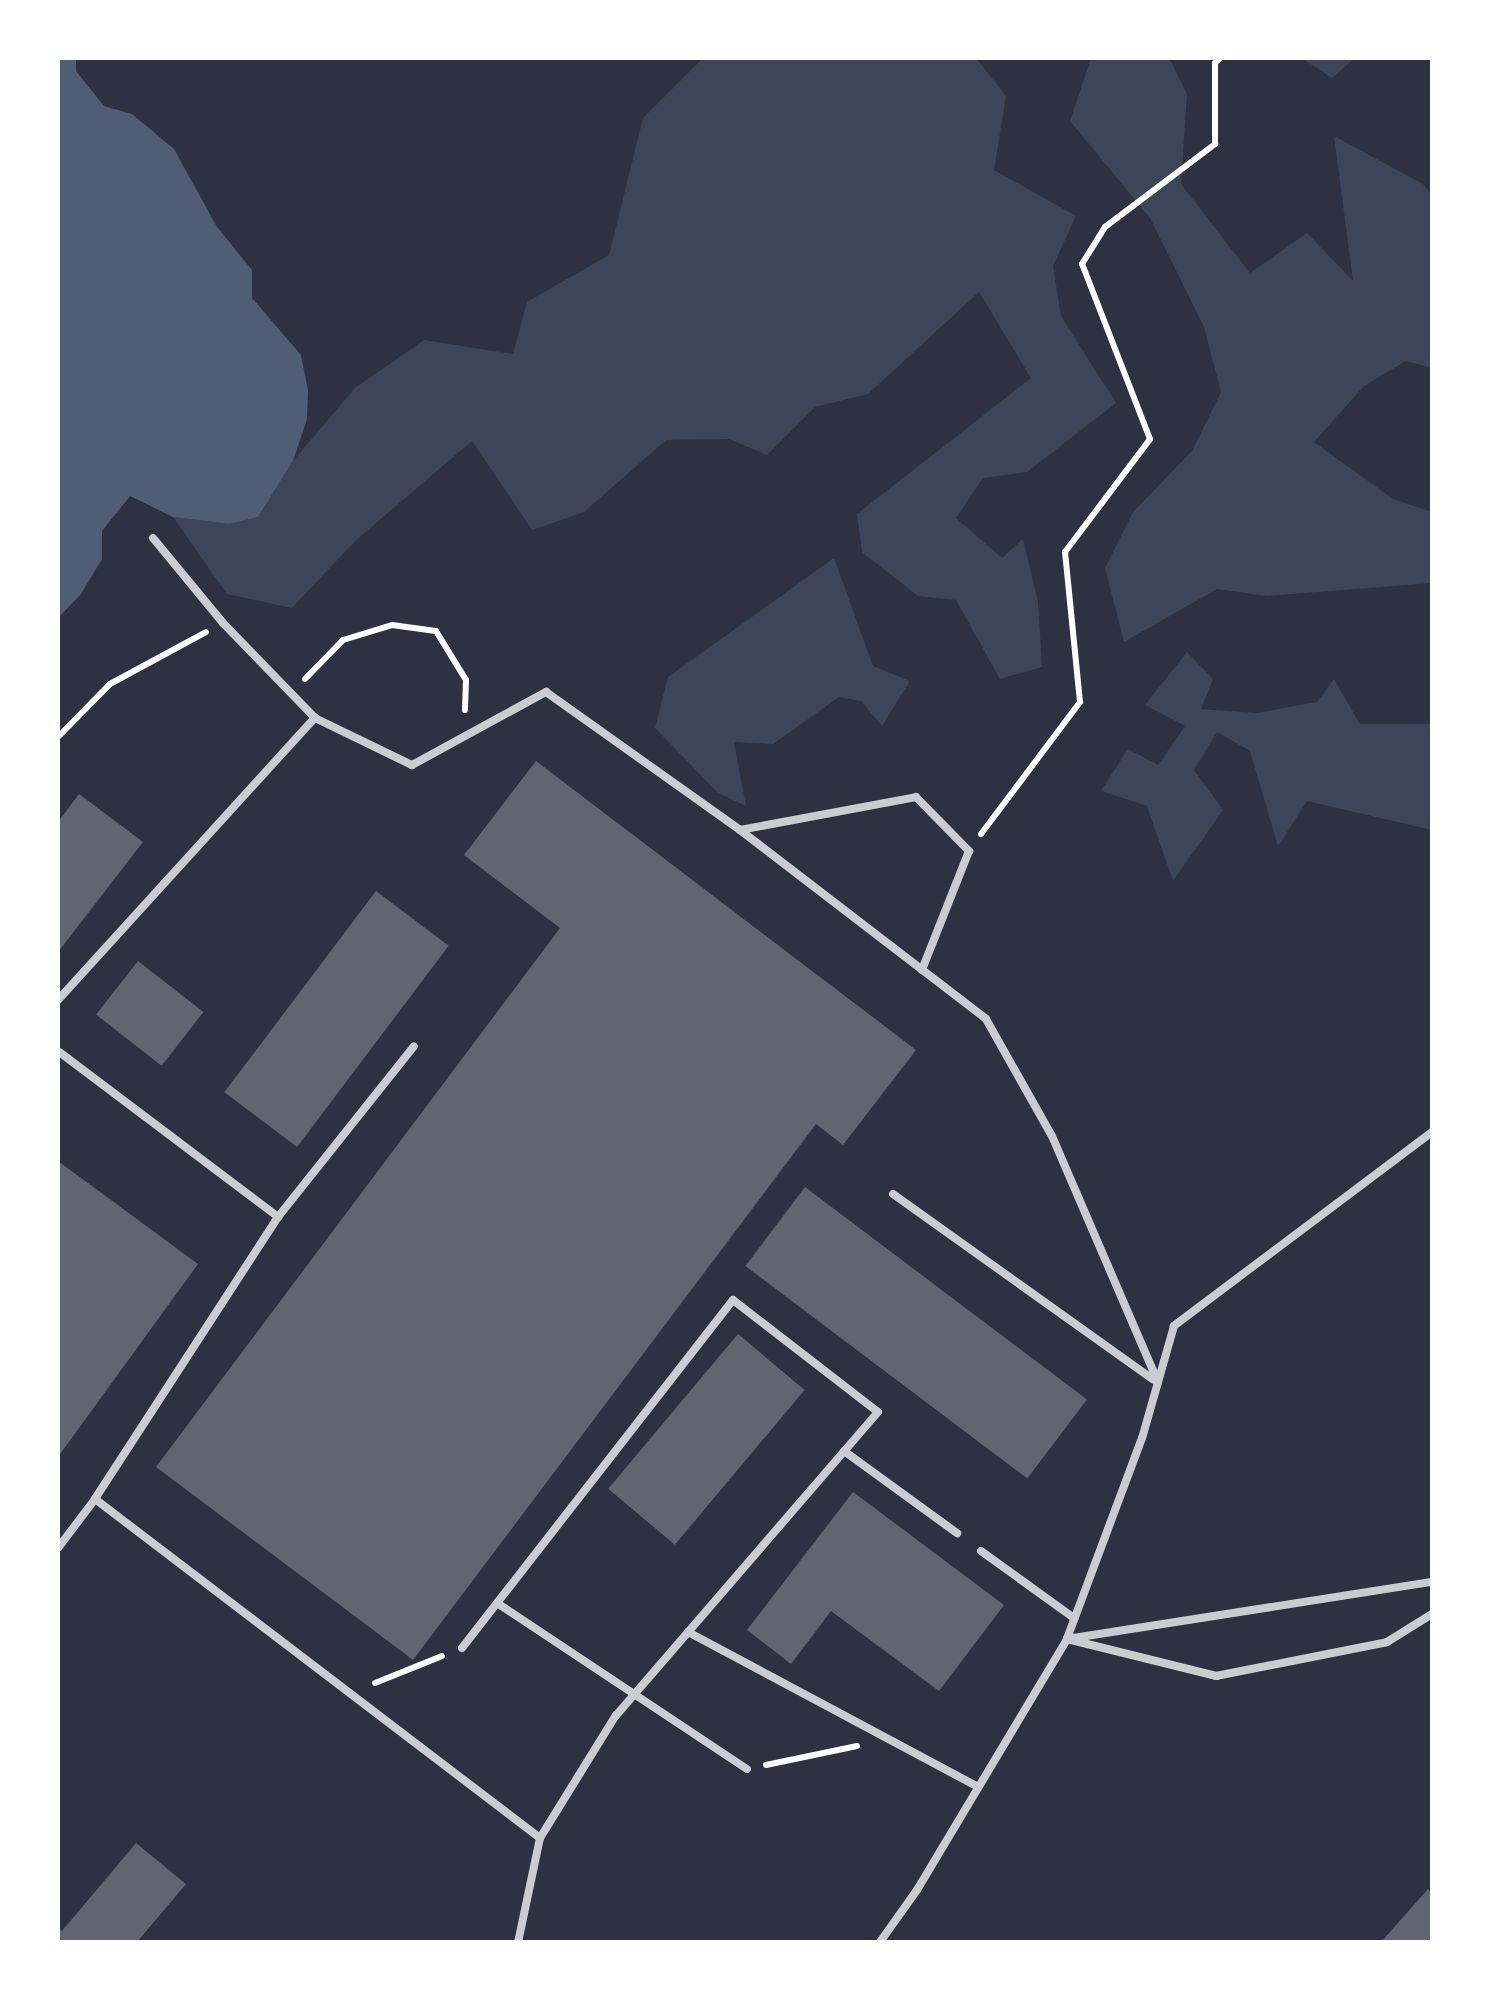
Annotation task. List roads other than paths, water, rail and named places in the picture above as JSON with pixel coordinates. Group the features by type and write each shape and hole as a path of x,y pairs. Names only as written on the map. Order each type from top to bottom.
{"lane":[{"path":"153,538 222,624 315,718 412,765 546,692 740,830 986,1019 1052,1136 1158,1382"},
{"path":"58,1000 315,718"},
{"path":"740,830 916,797 968,851 922,970"},
{"path":"58,1548 278,1217 414,1046"},
{"path":"58,1050 278,1217"},
{"path":"880,1942 917,1890 1067,1639 1174,1326 1432,1132"},
{"path":"894,1194 1158,1382"},
{"path":"462,1648 733,1300 878,1412 632,1696 540,1838 518,1942"},
{"path":"844,1451 956,1532"},
{"path":"94,1498 540,1838"},
{"path":"981,1550 1074,1618"},
{"path":"1067,1639 1432,1582"},
{"path":"497,1602 632,1696 747,1769"},
{"path":"1067,1639 1216,1676 1386,1642 1432,1614"},
{"path":"688,1632 977,1786"}]}
